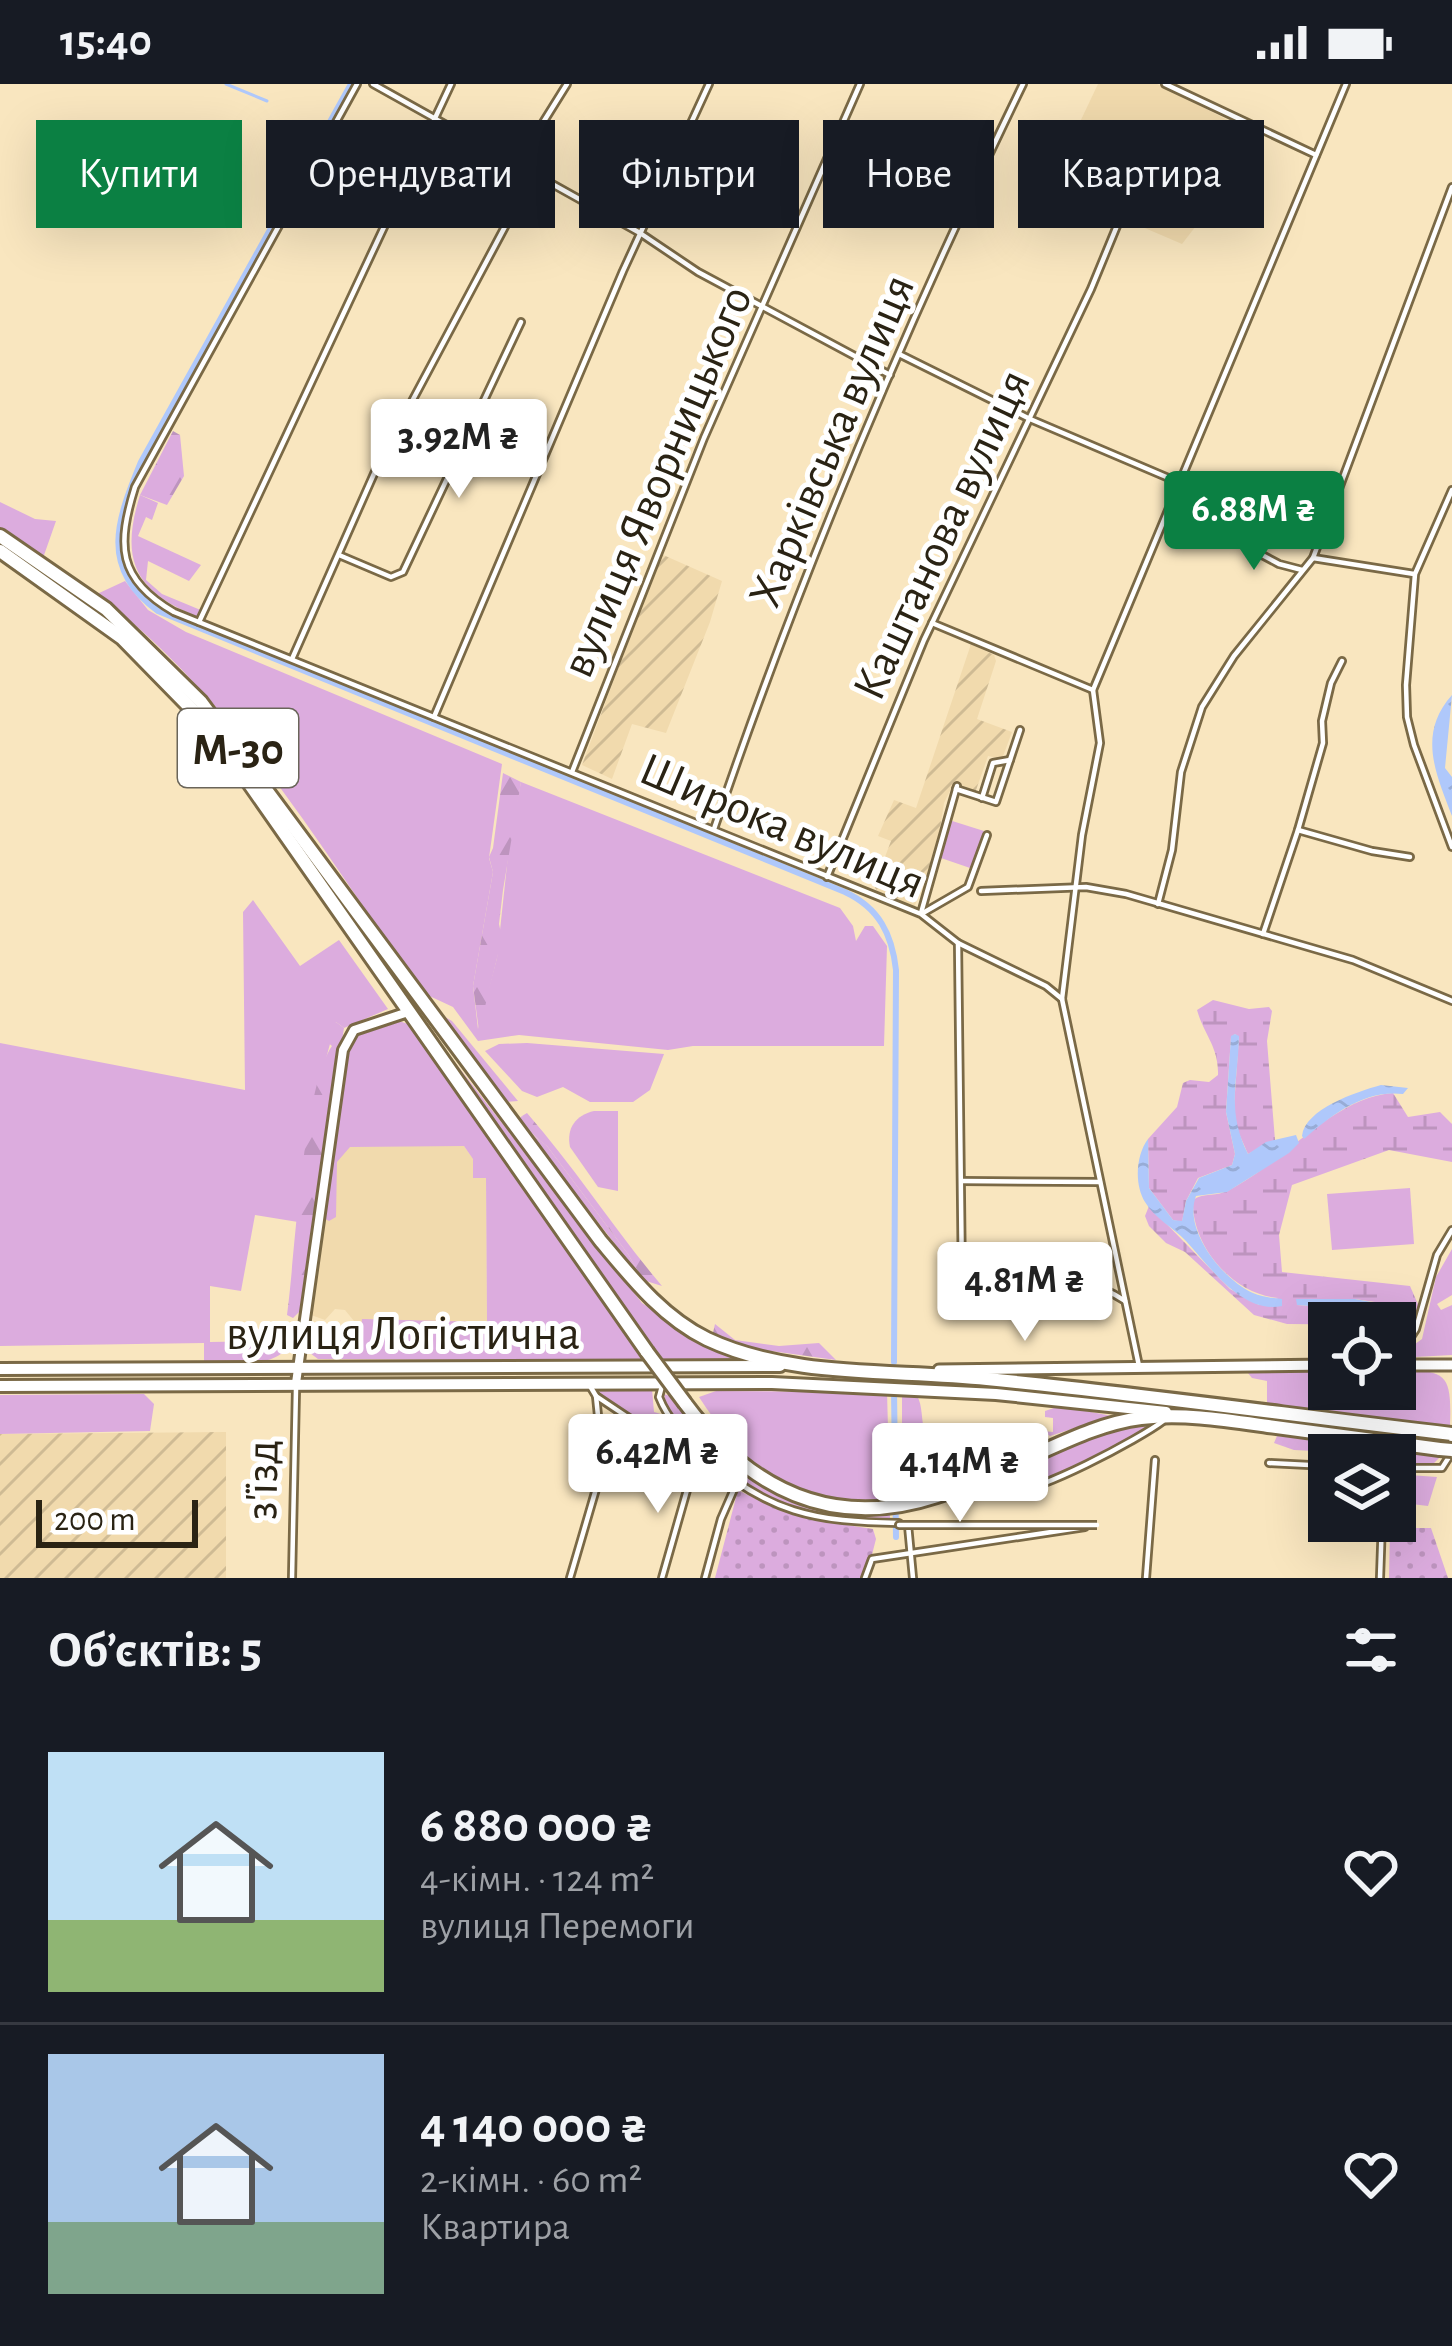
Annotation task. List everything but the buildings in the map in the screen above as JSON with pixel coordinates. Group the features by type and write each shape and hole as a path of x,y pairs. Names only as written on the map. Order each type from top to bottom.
{"highway":[{"name":"М-30","path":"0,536 106,609 201,702 600,1240 654,1302 708,1339 807,1367 898,1370 1182,1399 1448,1435"},
{"name":"М-30","path":"0,550 91,613 182,696 240,765 647,1352 724,1452 777,1488 815,1503 904,1504 935,1497 1113,1423 1168,1417 1211,1417 1446,1449"},
{"path":"409,1012 426,1008"}],"main road":[{"path":"898,1370 1308,1364"},
{"path":"1416,1365 1452,1365"},
{"name":"вулиця Логістична","path":"0,1369 807,1367"},
{"path":"0,1386 586,1382 891,1386 1211,1417"}],"street":[{"name":"Широка вулиця","path":"357,84 135,487 125,519 126,559 137,584 156,602 199,622 921,914 958,943 1046,986 1062,999"},
{"path":"373,84 434,120 451,84"},
{"path":"545,120 567,84"},
{"path":"434,717 640,233 709,84"},
{"name":"вулиця Яворницького","path":"572,772 650,567 860,84"},
{"name":"Харківська вулиця","path":"714,830 801,589 971,191 1023,84"},
{"path":"1139,1366 1062,999 1100,743 1093,690 1346,84"},
{"path":"1170,85 1316,155"},
{"path":"1158,904 1172,850 1181,772 1202,707 1234,656 1313,558 1452,187"},
{"path":"555,188 640,233 698,272 891,375"},
{"path":"199,622 383,228"},
{"path":"292,659 377,466 504,228"},
{"name":"Каштанова вулиця","path":"827,877 932,623 1115,228"},
{"path":"339,555 391,577 403,572 521,322"},
{"path":"901,356 1178,482"},
{"path":"1452,490 1415,574 1407,717 1427,787 1452,847"},
{"path":"1223,534 1302,570"},
{"path":"1313,558 1415,574"},
{"path":"932,623 1093,690"},
{"path":"1263,934 1323,742 1322,721 1331,682 1342,661"},
{"path":"921,914 957,788 996,802 1020,730"},
{"path":"982,798 993,763 1010,760"},
{"path":"1298,830 1410,857"},
{"path":"921,914 968,887 987,835"},
{"path":"981,891 1076,888 1126,894 1384,971 1452,1000"},
{"path":"958,943 961,1280 972,1290 1100,1288 1126,1301"},
{"path":"296,1383 344,1050 358,1028 409,1012"},
{"path":"961,1181 1100,1182"},
{"path":"1416,1329 1437,1255 1452,1230"},
{"path":"586,1382 596,1396 692,1457 694,1466 662,1578"},
{"path":"662,1382 659,1396 671,1420 736,1485 793,1512 836,1522 1097,1525"},
{"name":"з'їзд","path":"292,1578 296,1383"},
{"path":"570,1578 602,1465 596,1396"},
{"path":"1005,1467 1003,1478 1009,1491 1032,1490 1134,1441 1168,1417"},
{"path":"596,1425 632,1420"},
{"path":"1416,1468 1442,1468 1449,1457 1448,1435"},
{"path":"1145,1578 1156,1460"},
{"path":"1269,1463 1308,1465"},
{"path":"705,1578 736,1485"},
{"path":"913,1578 909,1525 899,1526 1097,1525"},
{"path":"866,1578 872,1559 1097,1525"},
{"path":"1380,1578 1381,1542"}],"shaded area":[{"path":"1098,84 1157,84 1228,120 1081,120"},
{"path":"1145,228 1194,228 1182,244"},
{"path":"661,554 722,581 666,733 632,724 612,779 582,765"},
{"path":"971,644 994,655 996,661 977,719 1012,732 1002,759 988,756 975,793 953,785 944,803 937,848 914,908 874,886 891,841 878,836 894,800 916,808"},
{"path":"333,1143 464,1146 486,1177 487,1323 354,1321 345,1310 335,1309 325,1320 311,1315 308,1308"},
{"path":"226,1432 226,1578 0,1578 0,1434"}],"green space":[{"path":"173,431 180,435 184,476 167,505 140,495"},
{"path":"140,495 158,503 152,520 146,517 138,536 201,565 189,581 148,561 146,580 162,594 203,611 201,618 161,598 138,572 132,539"},
{"path":"0,502 35,519 56,521 43,558 0,531"},
{"path":"125,581 148,610 186,632 502,764 489,858 493,872 473,986 478,1029 497,958 521,782 840,908 853,926 856,941 865,926 873,926 887,946 884,1046 668,1050 519,1035 478,1041 453,1007 423,993 235,729 146,635 97,594"},
{"path":"503,773 521,782 503,890 502,938 479,1031 473,986 493,872 489,857"},
{"path":"949,820 984,831 973,869 938,857"},
{"path":"253,900 300,966 339,940 388,1009 344,1028 336,1022 313,1106 298,1222 255,1215 241,1291 210,1286 210,1342 278,1341 287,1331 296,1335 280,1355 243,1363 204,1363 204,1343 0,1346 0,1043 245,1090 243,912"},
{"path":"1213,1000 1272,1011 1267,1041 1275,1140 1248,1154 1233,1120 1239,1037 1235,1034 1231,1037 1226,1112 1235,1154 1232,1165 1198,1178 1182,1222 1173,1220 1149,1188 1148,1139 1177,1107 1183,1083 1209,1082 1218,1075 1214,1049 1197,1010"},
{"path":"440,1014 452,1021 518,1101 506,1102 451,1035"},
{"path":"396,1020 411,1025 470,1108 425,1024 642,1303 687,1334 739,1357 731,1361 318,1359 310,1353 307,1344 316,1332 361,1327 362,1319 487,1322 486,1178 473,1178 473,1159 464,1146 350,1147 337,1162 336,1217 329,1221 322,1217 350,1044 356,1035"},
{"path":"336,1022 344,1028 300,1311 293,1318 287,1315 307,1134 322,1067 332,1046 326,1041 326,1030"},
{"path":"499,1044 664,1054 650,1090 633,1102 590,1102 563,1087 537,1097 522,1091 485,1051"},
{"path":"1393,1093 1408,1117 1440,1112 1452,1124 1452,1162 1389,1150 1292,1185 1279,1235 1282,1272 1410,1286 1420,1309 1416,1313 1416,1302 1297,1299 1297,1305 1308,1306 1308,1324 1254,1315 1149,1226 1145,1216 1149,1206 1230,1289 1259,1305 1278,1298 1245,1287 1218,1264 1199,1234 1193,1200 1249,1179 1350,1106"},
{"path":"594,1111 618,1111 618,1191 598,1187 570,1147 574,1123"},
{"path":"527,1113 662,1286 643,1280 547,1146 529,1130 522,1116"},
{"path":"522,1116 628,1254 643,1280 523,1126"},
{"path":"1410,1188 1414,1244 1332,1250 1327,1194"},
{"path":"1452,1249 1452,1295 1437,1304 1441,1310 1452,1305 1452,1355 1416,1357 1416,1343 1422,1339 1436,1277"},
{"path":"715,1324 735,1340 779,1346 819,1343 836,1360 736,1346 712,1337"},
{"path":"1247,1372 1308,1372 1308,1408 1267,1403 1267,1381"},
{"path":"1416,1372 1425,1372 1447,1385 1450,1426 1323,1410 1416,1410"},
{"path":"652,1389 654,1412 664,1415 703,1458 598,1395 600,1391"},
{"path":"716,1391 887,1392 890,1501 829,1498 778,1479 736,1445 699,1397"},
{"path":"902,1393 919,1400 925,1433 913,1452 928,1466 925,1494 902,1498"},
{"path":"144,1394 154,1404 150,1431 0,1434 0,1395"},
{"path":"664,1394 677,1402 727,1460 769,1487 839,1510 890,1514 890,1520 867,1522 820,1514 757,1491 704,1451 673,1416"},
{"path":"1060,1406 1112,1416 1050,1436 1043,1431 1053,1432 1053,1418 1045,1417 1045,1411"},
{"path":"632,1423 691,1459 604,1462 600,1427"},
{"path":"1153,1423 1082,1465 1010,1490 1006,1474 1113,1427"},
{"path":"1277,1436 1308,1439 1308,1451 1294,1450 1274,1443"},
{"path":"1416,1451 1443,1454 1433,1464 1416,1464"},
{"path":"1416,1476 1437,1477 1428,1506 1416,1505"},
{"path":"738,1490 804,1516 873,1529 876,1539 866,1578 715,1578"},
{"path":"1416,1528 1431,1528 1448,1578 1389,1578 1390,1542 1416,1542"}],"water":[{"path":"1452,695 1445,768 1452,777 1452,816 1436,770 1432,739 1441,710"},
{"path":"1231,1036 1239,1036 1235,1110 1248,1154 1266,1142 1296,1135 1299,1143 1227,1192 1196,1196 1195,1224 1208,1252 1229,1277 1253,1293 1282,1299 1282,1306 1254,1303 1228,1287 1154,1213 1139,1187 1139,1161 1148,1139 1149,1188 1173,1220 1182,1221 1186,1201 1199,1178 1232,1165 1235,1154 1226,1112"},
{"path":"1381,1085 1408,1088 1403,1094 1375,1096 1349,1106 1304,1139 1305,1126 1322,1110"},
{"path":"1296,1299 1371,1302 1308,1302 1308,1306 1297,1305"}],"waterway":[{"path":"226,84 267,101"},
{"path":"351,84 141,462 120,522 120,560 127,577 158,611 845,892 875,914 887,934 896,970 894,1362"},
{"path":"894,1391 896,1537"}]}
